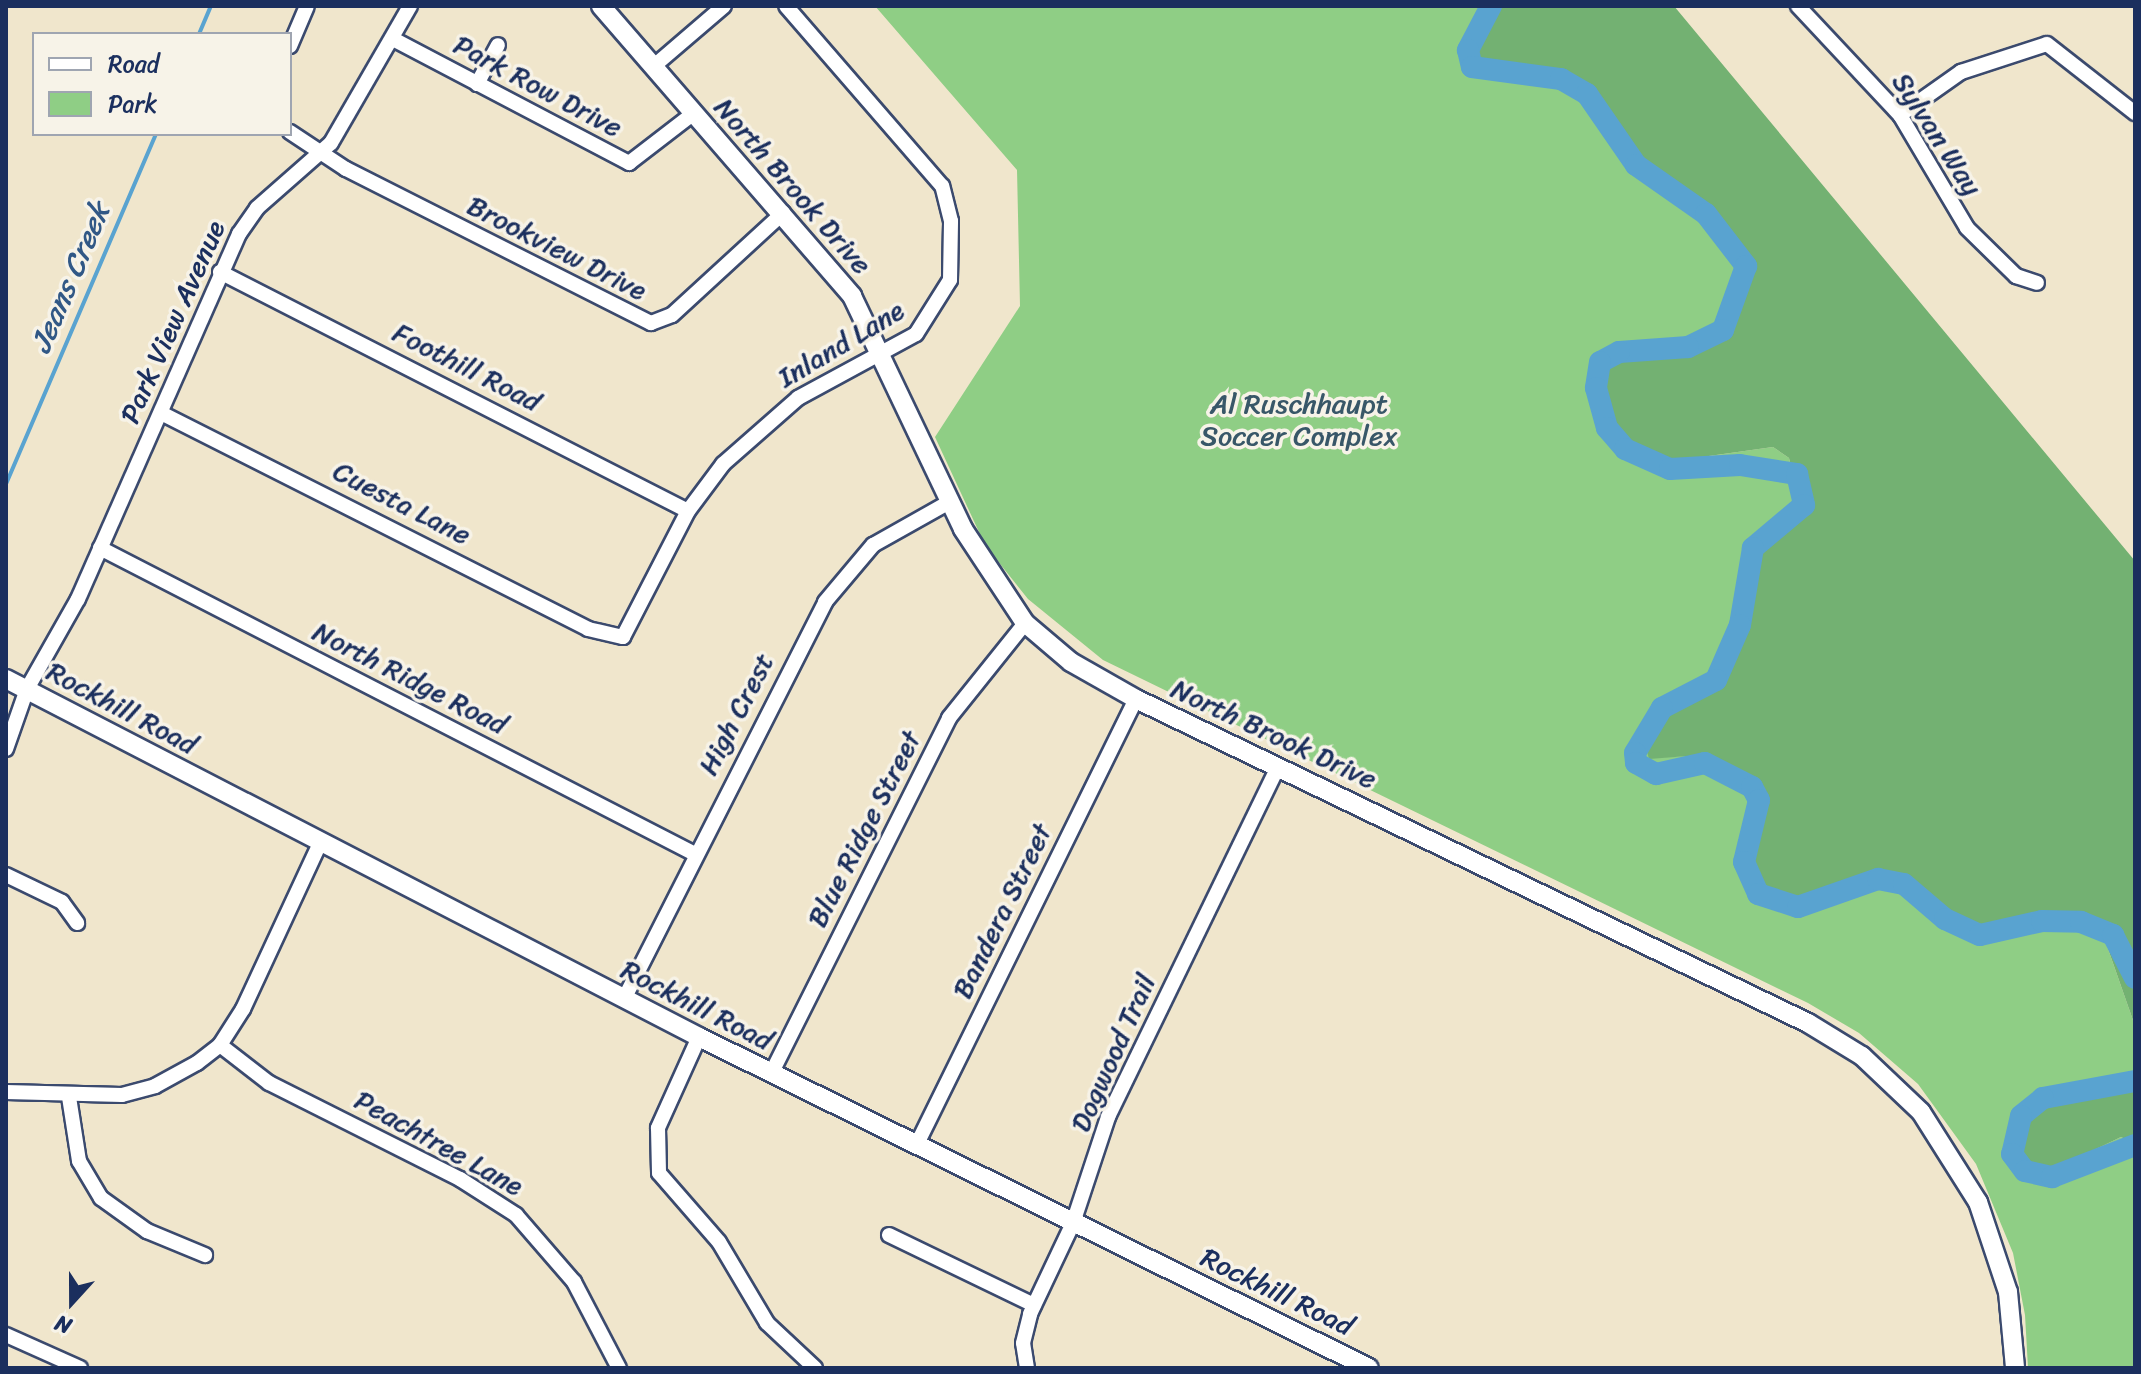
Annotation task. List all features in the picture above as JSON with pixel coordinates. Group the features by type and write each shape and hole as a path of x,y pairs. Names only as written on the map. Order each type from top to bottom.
{"street":[{"path":"292,41 307,6"},
{"name":"Park View Avenue","path":"6,749 27,689 69,617 161,413 220,272 257,208 321,154 351,114 410,6"},
{"name":"North Brook Drive","path":"601,6 852,296 883,351 982,563 1025,623 1071,662 1136,699 1818,1028 1862,1056 1921,1112 1978,1202 2008,1292 2015,1368"},
{"path":"654,66 724,6"},
{"name":"Inland Lane","path":"619,639 627,633 688,511 723,464 766,423 814,388 923,328 947,289 951,270 947,197 936,176 786,6"},
{"name":"Sylvan Way","path":"1798,6 1900,115 1967,228 2016,276 2037,283"},
{"name":"Park Row Drive","path":"393,39 629,163 694,113"},
{"path":"1900,115 1961,72 2047,44 2135,113"},
{"path":"477,84 498,45"},
{"name":"Brookview Drive","path":"292,133 321,154 651,323 672,315 783,213"},
{"name":"Foothill Road","path":"220,272 688,511"},
{"name":"Cuesta Lane","path":"161,413 588,629 619,639"},
{"name":"High Crest","path":"624,999 790,664 839,580 888,534 951,501"},
{"name":"North Ridge Road","path":"100,548 695,854"},
{"name":"Blue Ridge Street","path":"771,1074 949,718 1025,623"},
{"name":"Rockhill Road","path":"6,679 319,845 771,1074 1369,1368"},
{"name":"Bandera Street","path":"916,1146 1136,699"},
{"name":"Dogwood Trail","path":"1027,1368 1023,1343 1034,1305 1073,1223 1108,1117 1278,767"},
{"path":"6,1092 69,1097 140,1091 184,1072 220,1045 253,989 319,845"},
{"path":"6,875 62,902 77,923"},
{"path":"699,1037 658,1128 659,1173 719,1242 767,1323 815,1368"},
{"name":"Peachtree Lane","path":"220,1045 269,1083 460,1179 516,1215 574,1282 619,1368"},
{"path":"69,1097 79,1161 101,1198 139,1227 205,1255"},
{"path":"889,1235 1034,1305"},
{"path":"6,1335 80,1368"}],"green space":[{"name":"Al Ruschhaupt Soccer Complex","path":"875,6 1498,6 1472,34 1486,79 1522,71 1572,76 1606,104 1631,156 1717,218 1743,273 1724,334 1643,345 1594,372 1652,464 1773,447 1789,458 1801,512 1756,552 1724,668 1672,692 1649,758 1701,755 1752,795 1750,816 1738,840 1781,908 1907,874 1982,940 2051,924 2100,926 2135,1026 2135,1076 2046,1172 2121,1137 2135,1144 2135,1368 2028,1368 2025,1315 2013,1253 1976,1164 1918,1084 1859,1033 1808,1003 1103,660 1028,599 985,545 935,437 1020,306 1017,170"},
{"path":"1498,6 1674,6 2135,561 2135,1026 2100,926 2051,924 1982,940 1907,874 1781,908 1737,868 1738,840 1750,816 1752,794 1701,755 1649,759 1641,728 1672,692 1724,668 1756,551 1801,512 1789,458 1773,447 1652,464 1618,436 1594,371 1643,345 1724,334 1743,273 1717,218 1631,156 1606,104 1572,76 1522,71 1486,79 1471,34"},
{"path":"2135,1076 2135,1144 2121,1137 2046,1173 2026,1163 2016,1138 2037,1097"}],"waterway":[{"name":"Jeans Creek","path":"200,32 211,6"},
{"path":"1491,6 1468,50 1472,67 1561,79 1587,94 1636,165 1706,214 1746,266 1723,330 1688,347 1619,352 1600,362 1596,388 1607,428 1625,449 1670,469 1740,465 1797,474 1804,505 1753,548 1740,625 1716,680 1662,708 1635,753 1636,763 1656,774 1705,763 1752,787 1759,800 1744,862 1758,894 1798,907 1878,879 1904,884 1945,919 1980,935 2042,921 2081,922 2113,935 2135,978"},
{"name":"Jeans Creek","path":"6,484 155,136"},
{"path":"2135,1081 2043,1098 2021,1116 2012,1154 2025,1171 2052,1177 2135,1145"}]}
